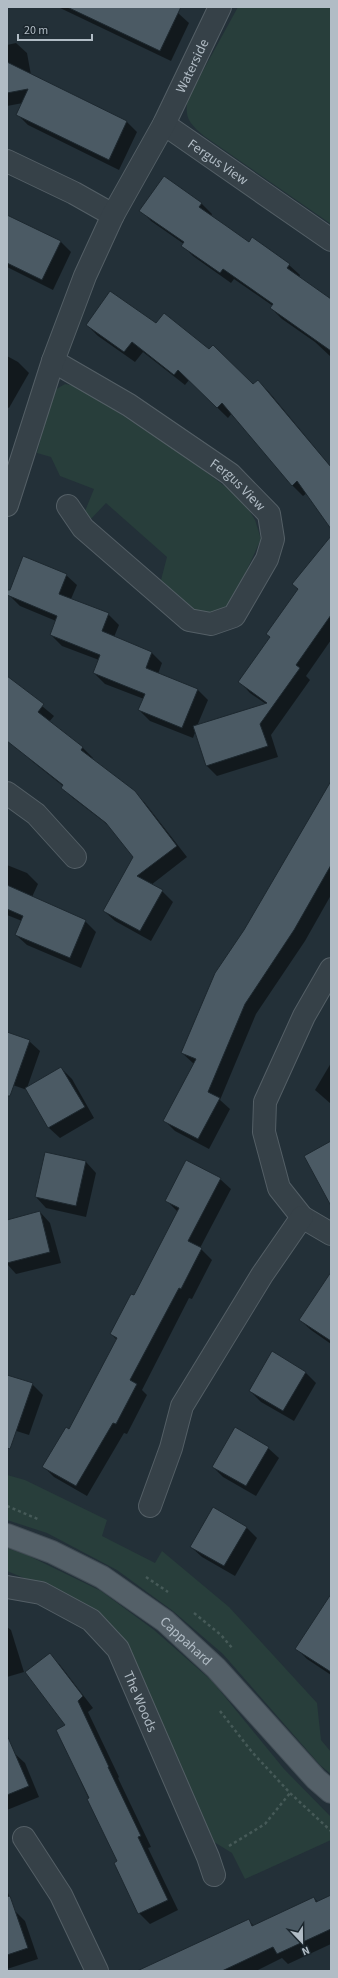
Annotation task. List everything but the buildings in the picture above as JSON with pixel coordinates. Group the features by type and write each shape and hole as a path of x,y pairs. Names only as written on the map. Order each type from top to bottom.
{"main road":[{"name":"Cappahard","path":"7,1534 52,1552 102,1577 165,1621 216,1668 316,1779 331,1792"}],"street":[{"name":"Waterside","path":"7,505 13,467 85,276 113,216 164,124 220,7"},
{"name":"Fergus View","path":"164,124 331,240"},
{"path":"7,161 74,193 113,216"},
{"name":"Fergus View","path":"52,361 129,405 230,474 269,514 273,539 266,559 234,616 211,624 190,620 82,528 68,506"},
{"path":"7,793 36,814 75,858"},
{"path":"331,968 304,1016 265,1102 264,1132 279,1188 302,1217 331,1234"},
{"path":"150,1506 171,1448 182,1406 262,1275 302,1217"},
{"name":"The Woods","path":"7,1587 42,1593 91,1620 118,1649 211,1866"},
{"path":"22,1839 61,1895 97,1971"}],"path":[{"path":"220,1710 252,1752 290,1793 331,1831"},
{"path":"211,1866 229,1846 265,1824 290,1793"}],"green space":[{"path":"238,7 331,7 331,224 204,136 191,124 189,120 187,115 188,98"},
{"path":"65,384 80,387 190,460 243,500 255,520 261,539 245,574 228,605 215,614 193,611 161,580 167,557 106,503 89,521 83,516 94,489 60,476 51,457 37,453 53,391"},
{"path":"7,1475 25,1480 107,1520 102,1536 155,1563 162,1551 229,1607 317,1703 321,1740 331,1752 331,1774 320,1765 223,1654 173,1611 117,1570 47,1533 7,1520"},
{"path":"7,1548 27,1555 101,1591 154,1630 212,1681 284,1769 331,1817 331,1840 245,1879 232,1853 214,1842 118,1631 65,1595 7,1571"}]}
